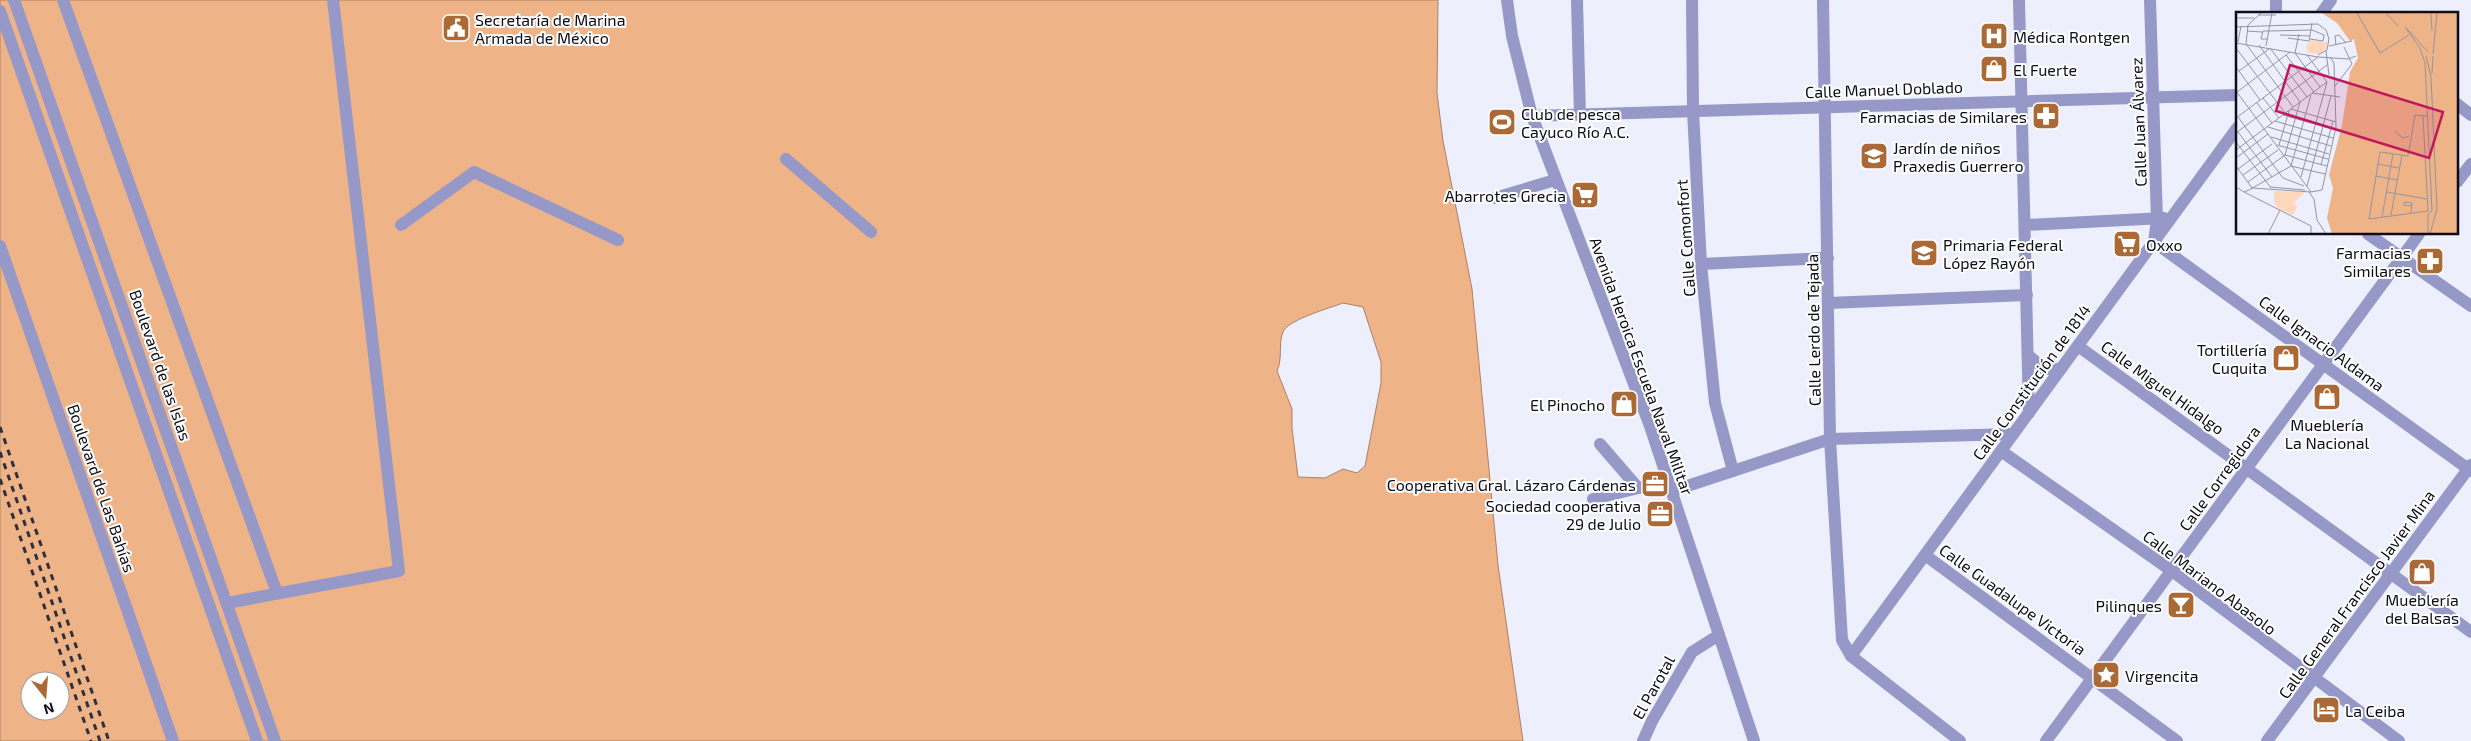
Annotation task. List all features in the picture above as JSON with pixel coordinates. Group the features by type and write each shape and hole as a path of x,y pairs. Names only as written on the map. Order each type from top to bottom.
{"street":[{"name":"Boulevard de las Islas","path":"14,0 276,741"},
{"path":"63,0 277,593"},
{"path":"227,602 399,571 333,0"},
{"name":"Avenida Heroica Escuela Naval Militar","path":"1507,0 1512,36 1532,116 1650,426 1754,741"},
{"path":"1577,0 1580,115"},
{"name":"Calle Comonfort","path":"1692,0 1693,111 1701,264 1715,403 1733,471"},
{"name":"Calle Lerdo de Tejada","path":"1823,0 1830,439 1842,640 1851,656"},
{"path":"2019,0 2029,413"},
{"name":"Calle Juan Álvarez","path":"2150,0 2157,220 2154,242"},
{"path":"0,11 257,741"},
{"name":"Calle Manuel Doblado","path":"1532,116 2236,96"},
{"path":"2458,105 2471,115"},
{"name":"Calle Constitución de 1814","path":"1851,656 2172,217 2235,136"},
{"path":"786,159 871,232"},
{"path":"2458,181 2471,164"},
{"path":"401,225 474,172 618,240"},
{"path":"1495,198 1555,180"},
{"path":"2025,225 2157,220 2172,217"},
{"path":"2369,235 2471,306"},
{"name":"Calle Corregidora","path":"2046,741 2418,235"},
{"name":"Calle Ignacio Aldama","path":"2154,242 2470,468"},
{"name":"Boulevard de Las Bahías","path":"0,246 173,741"},
{"path":"1701,264 1828,258"},
{"path":"1828,303 2027,295"},
{"name":"Calle Miguel Hidalgo","path":"2078,346 2471,632"},
{"path":"2028,355 2044,369 2060,369 2068,360"},
{"path":"1593,498 1655,484 1672,491 1830,439 2013,434"},
{"path":"1600,444 1638,488"},
{"name":"Calle Mariano Abasolo","path":"2001,451 2172,572 2399,741"},
{"name":"Calle General Francisco Javier Mina","path":"2267,741 2470,468"},
{"name":"Calle Guadalupe Victoria","path":"1925,554 2177,741"},
{"name":"El Parotal","path":"1643,741 1652,721 1692,652 1719,635"},
{"path":"1851,656 1960,741"}],"shaded area":[{"path":"0,0 1438,0 1437,93 1443,141 1472,289 1498,565 1523,741 0,741","holes":["1343,303 1363,307 1381,362 1381,383 1365,466 1357,473 1343,469 1325,478 1298,477 1292,428 1292,409 1277,371 1283,332 1292,323"]}],"railway":[{"path":"0,427 109,741"},
{"path":"0,452 100,741"},
{"path":"0,479 91,741"}],"place":[{"name":"Secretaría de Marina Armada de México","path":"456,28"},
{"name":"Médica Rontgen","path":"1994,36"},
{"name":"El Fuerte","path":"1994,69"},
{"name":"Farmacias de Similares","path":"2046,116"},
{"name":"Club de pesca Cayuco Río A.C.","path":"1502,122"},
{"name":"Jardín de niños Praxedis Guerrero","path":"1874,156"},
{"name":"Abarrotes Grecia","path":"1585,195"},
{"name":"Oxxo","path":"2127,244"},
{"name":"Primaria Federal López Rayón","path":"1924,253"},
{"name":"Farmacias Similares","path":"2430,261"},
{"name":"Tortillería Cuquita","path":"2286,358"},
{"name":"Mueblería La Nacional","path":"2327,397"},
{"name":"El Pinocho","path":"1624,404"},
{"name":"Cooperativa Gral. Lázaro Cárdenas","path":"1655,484"},
{"name":"Sociedad cooperativa 29 de Julio","path":"1660,514"},
{"name":"Mueblería del Balsas","path":"2422,572"},
{"name":"Pilinques","path":"2181,605"},
{"name":"Virgencita","path":"2106,675"},
{"name":"La Ceiba","path":"2326,710"}]}
